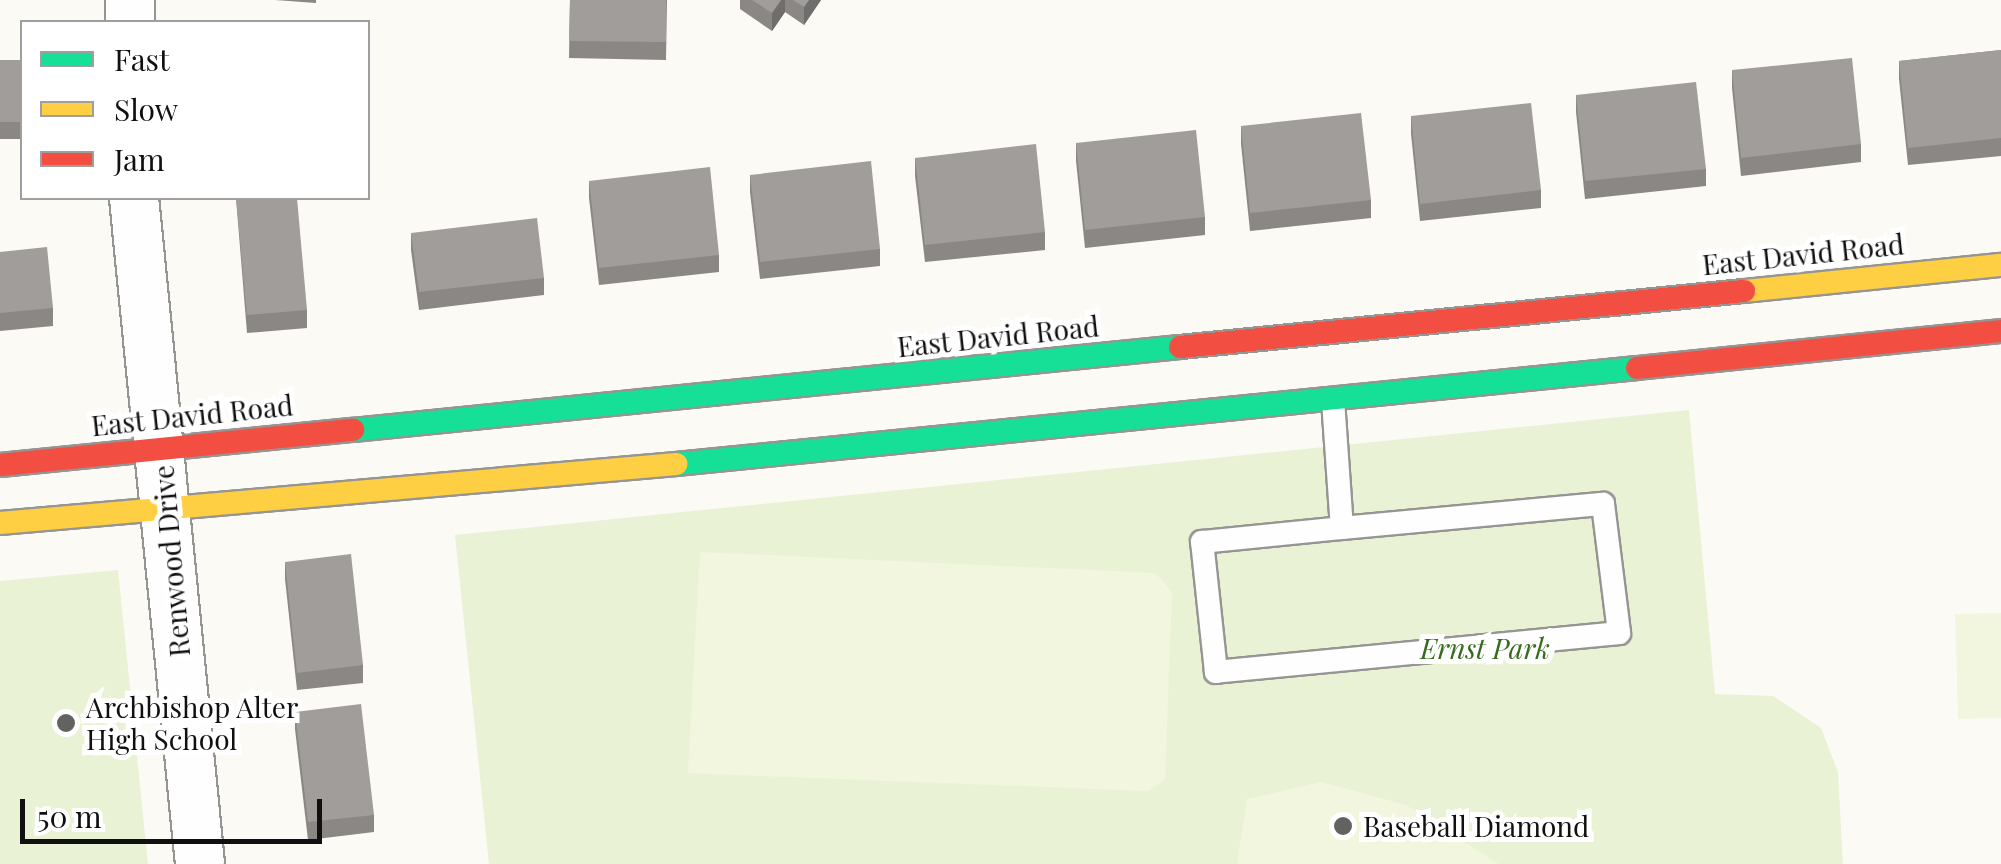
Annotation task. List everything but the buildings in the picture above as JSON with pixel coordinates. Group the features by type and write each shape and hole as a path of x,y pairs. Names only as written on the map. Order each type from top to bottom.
{"street":[{"name":"Renwood Drive","path":"134,200 200,864"},
{"name":"East David Road","path":"0,464 2001,265"},
{"path":"0,523 166,511 1333,400 2001,331"},
{"path":"1327,332 1333,400"}],"lane":[{"path":"1333,400 1342,528"},
{"path":"1602,504 1619,633 1216,672 1202,542 1342,528 1602,504"}],"green space":[{"name":"Ernst Park","path":"1689,410 1715,694 1773,696 1821,728 1838,772 1843,864 489,864 455,535"},
{"path":"700,552 1155,573 1172,592 1165,779 1148,791 688,773"},
{"name":"Archbishop Alter High School","path":"118,570 148,864 0,864 0,581"},
{"path":"2001,613 2001,718 1958,719 1955,614"},
{"name":"Baseball Diamond","path":"1321,782 1406,805 1499,864 1237,864 1247,799"}],"traffic: fast":[{"path":"353,430 1180,347"},
{"path":"676,464 1637,368"}],"traffic: slow":[{"path":"1744,291 2001,265"},
{"path":"0,523 676,464"}],"traffic: jam":[{"path":"1180,347 1744,291"},
{"path":"1637,368 2001,331"},
{"path":"0,465 353,430"}],"place":[{"name":"Archbishop Alter High School","path":"66,723"},
{"name":"Baseball Diamond","path":"1343,826"}]}
